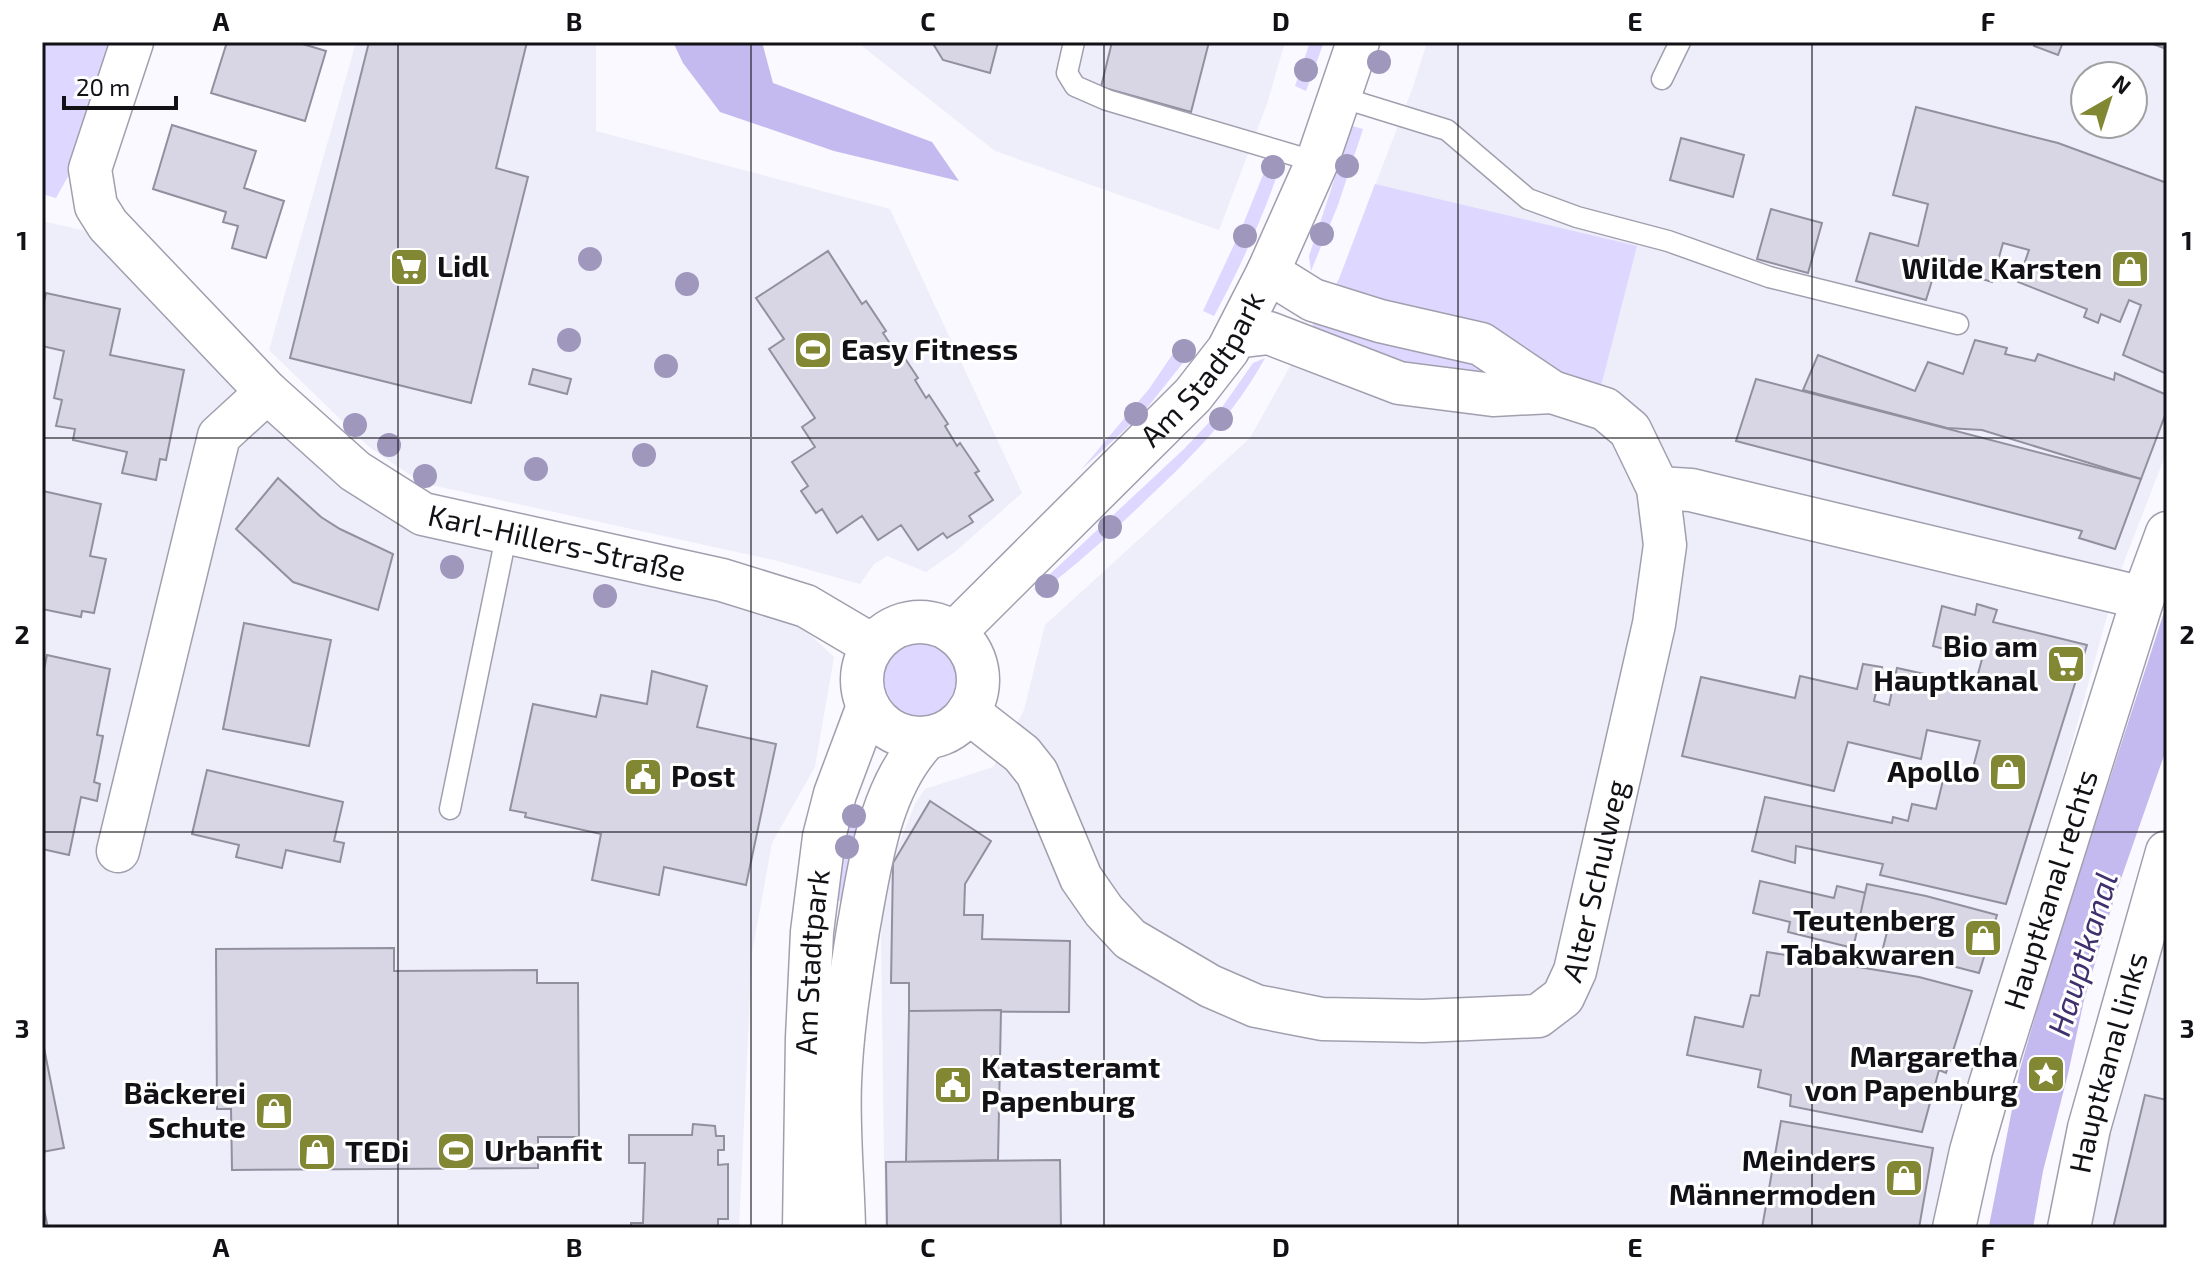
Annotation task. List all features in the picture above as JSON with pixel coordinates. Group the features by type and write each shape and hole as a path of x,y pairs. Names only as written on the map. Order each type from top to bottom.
{"street":[{"name":"Karl-Hillers-Straße","path":"132,42 90,169 96,206 108,225 267,392 355,471 423,514 736,584 806,606 872,645"},
{"name":"Am Stadtpark","path":"954,633 1193,395 1228,350 1268,272 1317,162 1337,96 1358,42"},
{"name":"Alter Schulweg","path":"968,712 1022,754 1037,773 1081,878 1104,911 1130,939 1210,986 1256,1006 1322,1019 1423,1021 1538,1016 1563,997 1575,971 1654,624 1665,545 1658,488 1630,430 1605,409 1552,392 1481,344 1380,321 1313,300 1268,272"},
{"path":"1235,337 1269,333 1399,383 1493,395 1552,392"},
{"path":"118,851 219,436 267,392"},
{"path":"1658,488 1691,490 2143,598"},
{"name":"Hauptkanal rechts","path":"1954,1228 1990,1085 2143,598 2167,533"},
{"path":"920,621 937,624 954,633 967,645 975,661 978,678 976,695 958,724 927,738 909,737 892,731 878,721 862,691 861,675 872,645 885,632 901,624 920,621"},
{"name":"Am Stadtpark","path":"804,1228 812,932 835,794 868,706"},
{"name":"Am Stadtpark","path":"844,1228 840,1085 843,1023 859,925 872,854 886,810 912,754 927,738"},
{"name":"Hauptkanal links","path":"2069,1228 2089,1128 2167,852"}],"lane":[{"path":"1074,42 1067,73 1075,86 1107,100 1317,162"},
{"path":"1662,79 1680,42"},
{"path":"1337,96 1447,130 1528,199 1565,213 1668,241 1769,277 1958,324"},
{"path":"450,809 507,532"}],"shaded area":[{"path":"42,42 119,42 85,146 56,198 42,194"},
{"path":"356,42 596,42 596,131 890,209 1022,493 956,551 926,572 887,556 874,564 860,584 778,561 422,483 369,447 269,350"},
{"path":"857,42 1285,42 1267,104 1219,230 995,151"},
{"path":"1310,42 1324,42 1306,91 1295,86"},
{"path":"1427,42 2167,42 2167,451 2117,580 1938,1228 885,1228 881,933 890,865 916,802 925,789 993,767 1024,710 1045,625 1250,438 1339,279 1413,87"},
{"path":"1352,126 1363,129 1338,205 1311,271 1309,256"},
{"path":"1271,155 1283,159 1252,239 1214,316 1203,311"},
{"path":"1375,184 1637,246 1601,386 1330,294 1339,279"},
{"path":"42,221 95,233 350,489 721,595 800,625 834,657 815,767 772,843 752,953 739,1228 42,1228"},
{"path":"1319,314 1470,354 1485,372 1485,378 1407,372 1310,330"},
{"path":"1183,339 1194,349 1143,413 1081,470 1149,389"},
{"path":"1265,358 1227,415 1197,450 1108,536 1038,594 1034,589 1184,449 1218,413 1253,363"},
{"path":"909,638 925,638 940,645 951,656 958,679 955,695 946,708 925,720 909,720 894,713 883,702 876,687 876,671 883,656 894,645"},
{"path":"845,803 870,813 841,901 827,897"},
{"path":"2167,935 2167,1228 2085,1228 2090,1196"}],"water":[{"path":"673,42 762,42 773,83 932,142 959,181 834,151 720,112 683,63"},
{"name":"Hauptkanal","path":"2167,603 2167,747 2115,896 2084,1000 2043,1171 2033,1228 1989,1226 2020,1069 2053,954"}],"building":[{"path":"227,42 296,42 326,51 305,121 211,93"},
{"name":"Lidl","path":"369,42 527,42 496,168 528,177 471,403 290,358"},
{"path":"932,42 998,42 990,73 943,60"},
{"path":"1112,42 1209,42 1191,112 1101,87"},
{"path":"2035,42 2063,42 2058,55 2034,46"},
{"path":"2147,42 2167,42 2167,49"},
{"path":"1916,107 2058,143 2167,183 2167,374 2123,355 2141,305 2129,300 2120,322 2101,314 2098,323 2084,317 2087,309 2018,282 2029,250 2003,243 1992,282 1969,275 1972,266 1939,258 1926,300 1856,281 1870,233 1918,246 1928,204 1893,195"},
{"path":"172,125 256,151 244,188 284,201 266,258 232,248 238,226 223,222 226,212 153,189"},
{"path":"1681,138 1744,155 1733,197 1670,180"},
{"path":"1771,209 1822,223 1808,273 1757,259"},
{"path":"828,251 862,304 866,301 895,351 898,348 918,378 915,380 926,398 929,395 948,424 945,426 957,446 960,443 979,471 975,473 993,500 969,516 973,522 947,538 943,533 918,550 901,525 878,540 862,516 837,533 822,509 816,513 801,491 808,486 792,462 815,447 802,427 815,418 769,349 784,339 756,298"},
{"path":"46,293 120,309 110,355 184,370 166,460 160,459 156,480 122,473 127,452 73,440 75,429 56,426 62,400 54,398 64,351 42,346 42,311"},
{"path":"1975,340 2007,348 2005,354 2035,361 2038,354 2114,380 2115,373 2167,395 2167,410 2141,479 1982,430 1947,428 1803,390 1818,355 1915,391 1928,362 1963,374"},
{"path":"533,369 571,379 567,394 529,384"},
{"path":"1756,379 2141,479 2115,549 2079,538 2082,531 1736,441"},
{"path":"278,478 321,517 393,554 378,610 293,582 236,529"},
{"path":"43,491 101,504 90,556 106,559 94,613 82,611 81,617 42,609"},
{"path":"1977,604 1997,610 1993,622 2087,645 2006,904 1880,875 1883,864 1796,846 1795,863 1752,851 1765,797 1892,823 1893,817 1908,821 1912,804 1936,809 1945,772 1970,779 1980,741 1927,730 1921,759 1848,742 1834,791 1682,756 1701,677 1795,698 1800,676 1857,689 1863,664 1882,667 1874,701 1889,705 1897,668 1975,685 1982,659 1933,646 1942,606 1975,615"},
{"path":"244,623 331,640 309,746 223,729"},
{"path":"47,655 110,669 97,735 103,736 94,782 100,784 97,801 81,797 69,855 42,849 42,679"},
{"name":"Post","path":"652,671 707,686 697,727 776,744 746,885 664,867 659,895 592,880 601,834 525,817 526,813 510,810 533,704 596,717 601,695 647,704"},
{"path":"207,770 343,802 334,841 344,843 340,862 286,850 282,868 236,857 239,845 192,834"},
{"path":"930,801 991,841 965,884 964,915 983,915 982,939 1070,941 1069,1012 909,1011 909,983 891,983 893,863"},
{"path":"1760,881 1834,898 1837,886 1866,893 1853,948 1788,932 1790,922 1753,913"},
{"path":"1867,884 1997,915 1979,973 1883,948 1889,924 1860,916"},
{"path":"394,948 394,971 537,970 537,983 578,983 579,1137 538,1137 538,1168 232,1170 231,1109 217,1109 216,949"},
{"path":"1767,952 1919,977 1972,991 1946,1073 1939,1070 1922,1132 1790,1106 1791,1095 1758,1087 1761,1070 1687,1055 1695,1017 1743,1027 1751,995 1759,996"},
{"name":"Katasteramt Papenburg","path":"1001,1010 998,1160 906,1162 909,1011"},
{"path":"42,1038 64,1148 42,1152"},
{"path":"2145,1095 2167,1100 2167,1228 2113,1228"},
{"path":"1781,1121 1933,1148 1919,1228 1762,1228"},
{"path":"693,1124 715,1126 716,1136 724,1136 724,1150 718,1150 718,1165 728,1164 728,1219 718,1219 718,1228 631,1228 631,1223 643,1223 645,1163 629,1163 629,1135 692,1135"},
{"path":"1060,1160 1061,1228 887,1228 886,1162"},
{"path":"42,1200 48,1228 42,1228"}],"place":[{"name":"Lidl","path":"409,267"},
{"name":"Wilde Karsten","path":"2130,269"},
{"name":"Easy Fitness","path":"813,350"},
{"name":"Bio am Hauptkanal","path":"2066,664"},
{"name":"Apollo","path":"2008,772"},
{"name":"Post","path":"643,777"},
{"name":"Teutenberg Tabakwaren","path":"1983,938"},
{"name":"Margaretha von Papenburg","path":"2046,1074"},
{"name":"Katasteramt Papenburg","path":"953,1085"},
{"name":"Bäckerei Schute","path":"274,1111"},
{"name":"Urbanfit","path":"456,1151"},
{"name":"TEDi","path":"317,1152"},
{"name":"Meinders Männermoden","path":"1904,1178"}]}
